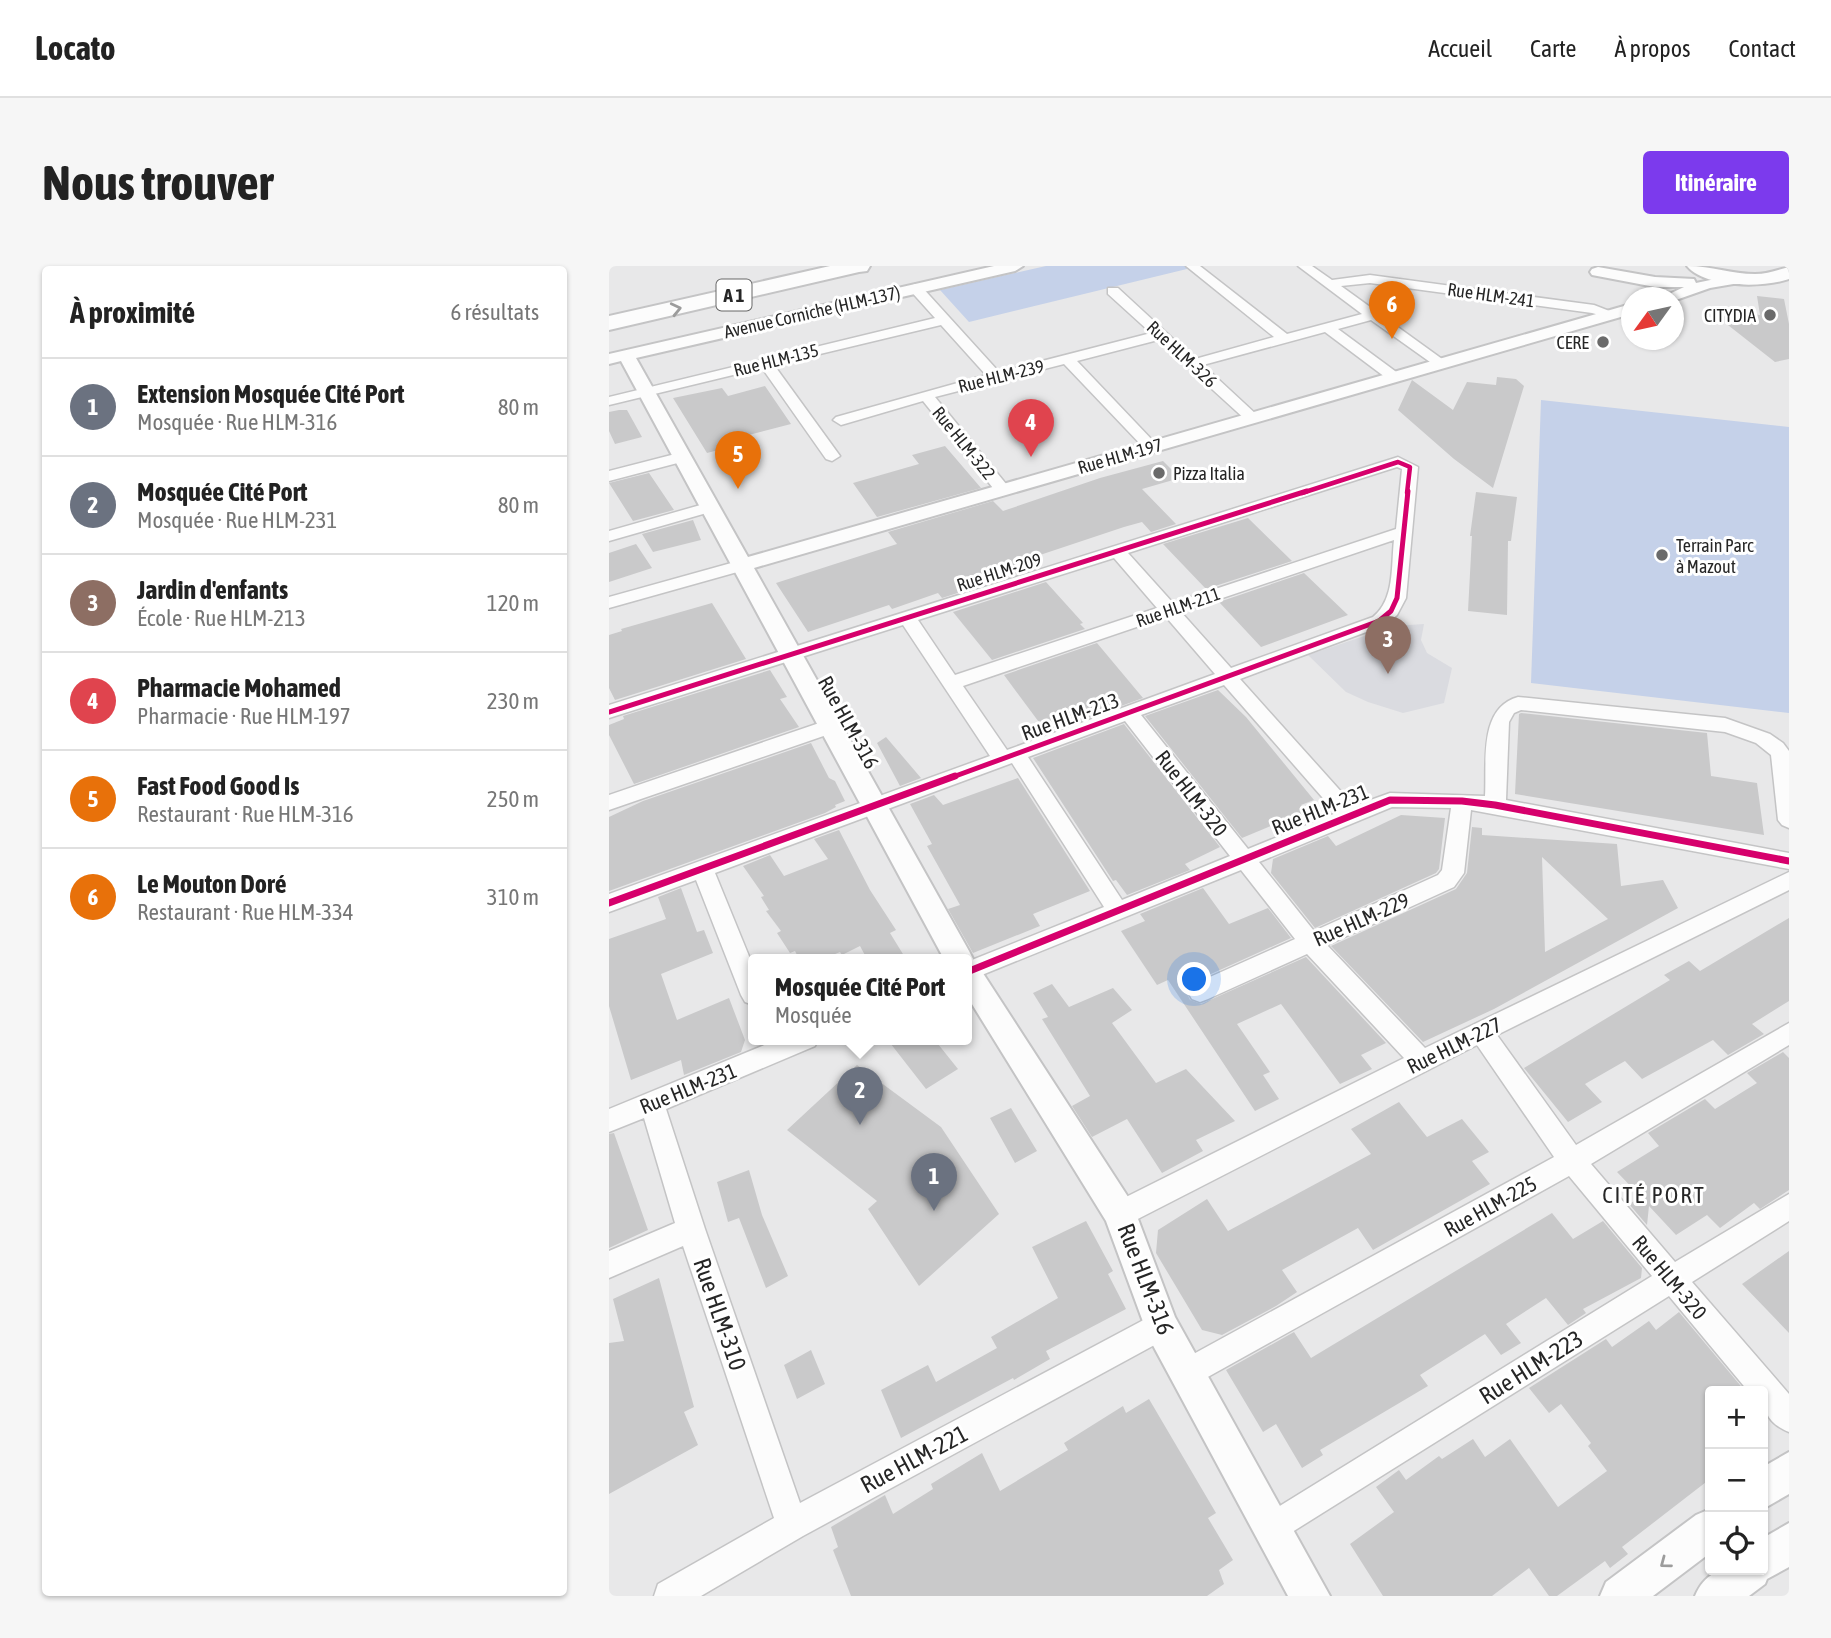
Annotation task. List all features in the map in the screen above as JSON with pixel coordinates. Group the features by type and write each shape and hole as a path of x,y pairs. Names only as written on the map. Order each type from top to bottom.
{"highway":[{"name":"A 1","path":"609,304 783,266"},
{"name":"A 1","path":"609,323 868,267"}],"main road":[{"path":"1695,272 1789,282"},
{"path":"1745,279 1775,278 1789,273"}],"street":[{"name":"Avenue Corniche (HLM-137)","path":"618,357 1015,266"},
{"path":"1192,266 1285,339"},
{"path":"1304,266 1442,363"},
{"path":"1597,272 1655,282 1695,272"},
{"path":"1597,272 1640,287"},
{"path":"1597,272 1619,284 1624,296 1619,312"},
{"path":"1679,287 1695,272"},
{"name":"Rue HLM-241","path":"1330,284 1370,279 1619,312"},
{"path":"1684,292 1745,279"},
{"path":"915,288 996,377"},
{"name":"Rue HLM-326","path":"1113,291 1252,418"},
{"name":"Rue HLM-197","path":"609,603 1619,312"},
{"path":"1192,364 1373,315"},
{"name":"Rue HLM-135","path":"609,401 944,320"},
{"path":"1327,327 1394,377"},
{"name":"Rue HLM-239","path":"841,420 926,395 1161,335"},
{"name":"Rue HLM-316","path":"618,357 647,392 956,954"},
{"path":"1067,359 1151,447"},
{"path":"765,363 832,456"},
{"name":"Rue HLM-322","path":"926,395 1003,490"},
{"path":"609,476 683,457"},
{"name":"Rue HLM-213","path":"609,903 1379,621 1391,611 1397,598 1410,467 1398,462"},
{"name":"Rue HLM-209","path":"609,712 1398,462"},
{"path":"609,536 711,507"},
{"name":"Rue HLM-211","path":"951,683 1405,531"},
{"path":"1117,551 1350,815"},
{"path":"907,618 951,683 1010,757 1118,911"},
{"path":"1495,805 1499,722 1507,709 1518,704 1725,725 1748,732 1770,744 1780,754 1789,821"},
{"name":"Rue HLM-320","path":"1129,713 1310,942 1422,1061"},
{"path":"609,803 831,726"},
{"name":"Rue HLM-231","path":"972,970 1390,800 1462,801 1495,805 1789,861"},
{"name":"Rue HLM-229","path":"1200,992 1446,881 1453,873 1462,801"},
{"path":"703,869 748,982"},
{"name":"Rue HLM-227","path":"1121,1214 1422,1061 1789,880"},
{"name":"Rue HLM-316","path":"972,980 1121,1214 1161,1325 1310,1596"},
{"name":"Rue HLM-320","path":"1481,1032 1572,1161 1789,1417"},
{"name":"Rue HLM-225","path":"1187,1373 1572,1161 1789,1033"},
{"name":"Rue HLM-231","path":"611,1112 652,1103 773,1046"},
{"name":"Rue HLM-310","path":"652,1103 691,1229 792,1525"},
{"name":"Rue HLM-223","path":"1273,1528 1789,1206"},
{"path":"609,1265 691,1229"},
{"name":"Rue HLM-221","path":"670,1596 792,1525 1161,1325"},
{"path":"1768,1486 1789,1471"},
{"path":"1620,1596 1705,1533"},
{"path":"1768,1558 1789,1543"},
{"path":"1715,1596 1744,1575"}],"shaded area":[{"path":"1046,266 1191,268 969,322 940,290"},
{"name":"Terrain Parc à Mazout","path":"1541,400 1789,427 1789,713 1531,683"},
{"path":"1424,624 1421,640 1427,653 1452,668 1444,703 1403,713 1368,702 1346,692 1308,655 1394,626"}],"building":[{"path":"1757,296 1784,299 1789,324 1789,359 1775,362 1705,307 1760,315"},
{"path":"1497,377 1516,379 1524,386 1493,488 1454,459 1398,410 1412,380 1453,410 1467,382 1496,385"},
{"path":"765,386 791,424 741,437 745,443 707,453 673,398 722,388 728,396"},
{"path":"627,410 642,437 615,444 609,431 609,412"},
{"path":"945,446 981,488 877,517 853,483 919,464 912,455"},
{"path":"1163,461 1180,478 1142,489 1176,524 1151,532 1142,522 1124,527 1025,560 1033,569 942,598 938,593 892,609 889,605 808,632 776,583 897,544 888,532 993,501 1003,511 1100,478"},
{"path":"649,473 674,510 633,521 609,483"},
{"path":"1476,492 1517,497 1511,541 1508,541 1507,615 1468,611 1470,536"},
{"path":"1248,518 1292,561 1206,589 1163,544"},
{"path":"693,520 701,540 653,552 642,534"},
{"path":"636,544 652,568 609,582 609,553"},
{"path":"1304,573 1348,615 1261,647 1219,602"},
{"path":"1046,582 1083,623 1080,624 1085,629 992,660 953,612"},
{"path":"712,603 746,659 615,700 609,688 609,635 622,631 621,629"},
{"path":"1097,643 1143,698 1047,733 1004,675"},
{"path":"770,670 787,697 780,699 799,727 634,784 609,735 609,725 624,719 623,716"},
{"path":"1218,690 1246,717 1314,800 1301,805 1313,819 1276,835 1278,823 1242,838 1145,716"},
{"path":"1521,713 1707,733 1711,776 1757,783 1764,835 1515,794"},
{"path":"1124,724 1220,847 1185,864 1190,870 1127,895 1116,880 1113,881 1033,758"},
{"path":"886,737 921,778 900,786 877,743"},
{"path":"811,743 829,778 835,781 845,801 825,813 609,891 609,817 643,801"},
{"path":"1018,778 1090,891 1033,914 1040,926 973,953 948,909 960,905 927,846 932,844 910,804 934,795 943,805"},
{"path":"1401,815 1445,818 1439,869 1436,873 1315,928 1271,873 1273,859 1328,836 1336,846"},
{"path":"1472,827 1482,828 1482,835 1617,844 1621,886 1663,880 1678,908 1494,1009 1423,1042 1331,946 1456,889 1467,873","holes":["1542,857 1608,919 1545,952"]},
{"path":"839,830 870,890 896,930 890,933 903,954 864,954 860,946 844,954 790,953 777,933 781,931 766,911 769,910 761,897 764,896 743,866 770,855 784,876 828,859 814,839"},
{"path":"681,888 697,932 704,930 713,953 661,974 677,1020 729,998 745,1040 741,1052 684,1075 681,1060 631,1080 609,1006 609,939 666,919 658,897"},
{"path":"1203,888 1229,924 1268,908 1291,938 1191,983 1186,991 1190,1000 1201,1004 1306,957 1386,1043 1361,1055 1372,1069 1340,1084 1281,1004 1237,1024 1270,1072 1263,1075 1279,1099 1255,1111 1168,980 1157,985 1121,931 1145,921 1140,914"},
{"path":"1789,918 1789,1001 1752,1024 1764,1034 1728,1055 1713,1040 1642,1079 1625,1061 1585,1084 1602,1102 1568,1122 1524,1068 1670,980 1664,975 1689,961 1700,971"},
{"path":"1052,984 1069,1007 1113,988 1132,1010 1112,1023 1156,1083 1186,1069 1235,1121 1196,1140 1203,1151 1162,1173 1127,1119 1092,1137 1072,1106 1090,1096 1042,1019 1048,1017 1033,993"},
{"path":"892,1045 939,1045 958,1069 926,1089"},
{"path":"1783,1052 1789,1058 1789,1190 1760,1209 1754,1203 1720,1228 1707,1215 1676,1235 1649,1206 1647,1225 1629,1204 1641,1197 1617,1172 1659,1146 1648,1133 1705,1099 1715,1109 1757,1083 1747,1073"},
{"path":"857,1065 941,1127 999,1214 919,1286 868,1209 877,1201 787,1130"},
{"path":"1399,1102 1427,1137 1462,1119 1489,1152 1472,1161 1490,1184 1373,1250 1358,1228 1282,1270 1297,1292 1276,1306 1222,1335 1202,1330 1156,1253 1158,1230 1207,1199 1228,1231 1371,1154 1351,1129"},
{"path":"1011,1108 1037,1151 1015,1163 990,1118"},
{"path":"614,1133 648,1230 609,1248 609,1134"},
{"path":"749,1170 762,1215 788,1276 766,1288 739,1218 728,1222 717,1182"},
{"path":"1552,1213 1573,1239 1603,1221 1642,1268 1641,1278 1583,1309 1586,1313 1568,1325 1546,1298 1506,1324 1521,1343 1501,1355 1485,1334 1420,1375 1428,1386 1320,1450 1323,1455 1302,1468 1276,1424 1263,1432 1226,1370 1294,1332 1311,1358"},
{"path":"1086,1221 1113,1271 1108,1274 1126,1309 1046,1351 1050,1359 1014,1380 1013,1378 901,1438 881,1390 928,1365 936,1382 997,1348 991,1337 1058,1298 1032,1247"},
{"path":"1789,1251 1789,1333 1742,1284"},
{"path":"659,1278 694,1407 684,1412 698,1445 609,1494 609,1343 624,1341 613,1299"},
{"path":"1679,1312 1741,1386 1705,1386 1705,1483 1622,1547 1628,1554 1610,1568 1605,1561 1557,1596 1549,1596 1529,1568 1492,1596 1383,1596 1350,1544 1394,1512 1376,1487 1399,1470 1406,1480 1439,1456 1442,1459 1473,1439 1485,1457 1510,1439 1558,1507 1607,1471 1588,1446 1591,1443 1561,1404 1549,1413 1529,1388 1606,1339 1612,1347 1649,1321 1656,1330"},
{"path":"811,1350 825,1384 797,1399 784,1365"},
{"path":"1149,1399 1216,1513 1208,1518 1233,1560 1219,1570 1224,1584 1207,1596 851,1596 833,1550 838,1547 831,1527 885,1495 893,1514 933,1489 931,1484 982,1453 1000,1491 1068,1450 1064,1443 1123,1406 1126,1413"}],"cycle path":[{"path":"609,712 1398,462 1410,467 1397,598 1391,611 1379,621 609,903"},
{"path":"972,970 1390,800 1462,801 1495,805 1789,861"}],"place":[{"name":"CITYDIA","path":"1770,315"},
{"name":"Le Mouton Doré","path":"1392,339"},
{"name":"CERE","path":"1603,342"},
{"name":"Pharmacie Mohamed","path":"1031,457"},
{"name":"Pizza Italia","path":"1159,473"},
{"name":"Fast Food Good Is","path":"738,489"},
{"name":"Terrain Parc à Mazout","path":"1662,555"},
{"name":"Jardin d'enfants","path":"1388,674"},
{"name":"Mosquée Cité Port","path":"860,1125"},
{"name":"Extension Mosquée Cité Port","path":"934,1211"}],"district":[{"name":"CITÉ PORT","path":"1654,1195"}]}
